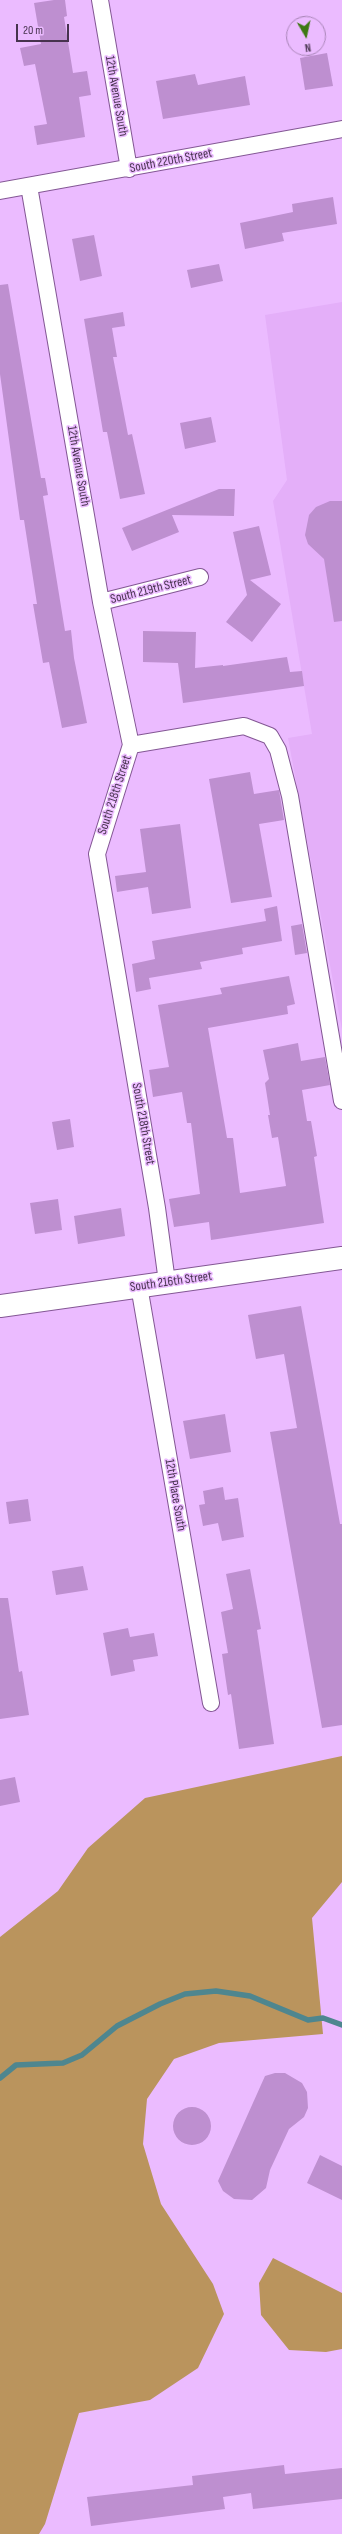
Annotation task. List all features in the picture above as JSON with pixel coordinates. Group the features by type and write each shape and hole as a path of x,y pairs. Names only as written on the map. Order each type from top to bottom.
{"main road":[{"name":"South 216th Street","path":"0,1306 342,1258"}],"street":[{"name":"12th Avenue South","path":"100,0 129,169"},
{"name":"South 220th Street","path":"0,191 129,169 342,129"},
{"name":"12th Avenue South","path":"29,186 101,602 131,745"},
{"name":"South 219th Street","path":"101,602 200,577"},
{"name":"South 218th Street","path":"168,1282 157,1208 97,854 131,745 244,726 270,736 278,750 290,796 342,1101"},
{"name":"12th Place South","path":"139,1286 211,1703"}],"shaded area":[{"path":"342,302 342,1030 288,738 312,734 273,501 287,480 265,315"},
{"path":"342,1756 342,1882 312,1918 323,2034 219,2043 174,2059 147,2099 143,2144 161,2204 213,2284 224,2314 198,2368 150,2400 79,2413 45,2524 39,2534 0,2534 0,1937 58,1891 88,1848 145,1798"},
{"path":"273,2258 342,2293 342,2349 326,2352 289,2350 261,2315 259,2283"}],"building":[{"path":"65,0 67,16 64,17 73,73 87,71 91,95 79,97 85,137 37,145 34,126 47,124 35,64 24,66 20,48 41,44 34,3"},
{"path":"326,53 333,86 305,90 300,58 326,56"},
{"path":"195,74 198,85 245,76 250,105 163,119 156,81"},
{"path":"333,197 337,224 282,233 284,241 245,249 240,223 293,212 292,204"},
{"path":"94,235 102,276 80,281 72,239"},
{"path":"219,264 223,281 191,288 187,270"},
{"path":"8,284 41,478 45,478 48,495 43,496 65,631 71,630 74,658 87,723 62,728 49,662 43,663 33,604 37,604 24,520 20,520 0,374 0,285"},
{"path":"123,312 125,326 112,328 117,357 113,357 128,435 132,434 145,494 120,499 107,432 103,432 84,319"},
{"path":"211,417 216,442 185,449 180,423"},
{"path":"219,489 235,489 234,516 172,515 179,532 132,551 122,528"},
{"path":"330,501 342,501 342,621 334,622 324,559 308,544 305,535 309,515 316,507"},
{"path":"259,526 271,575 250,580 281,604 252,642 226,622 247,595 233,532"},
{"path":"143,631 196,632 195,668 223,666 287,657 290,672 302,671 304,686 183,703 178,663 143,662"},
{"path":"250,772 254,794 279,790 284,820 259,824 272,897 231,903 209,779"},
{"path":"180,824 191,908 152,914 148,887 117,892 115,876 146,872 140,829"},
{"path":"277,906 282,941 242,948 243,954 200,962 202,969 149,978 151,989 136,992 132,964 155,959 152,941 266,921 264,909"},
{"path":"302,924 307,953 295,955 291,926"},
{"path":"289,976 295,1004 287,1006 288,1014 208,1028 227,1138 233,1138 240,1193 286,1186 278,1137 272,1138 268,1115 270,1115 265,1083 269,1079 263,1050 298,1043 301,1061 325,1057 330,1085 302,1090 307,1121 311,1121 317,1156 314,1157 324,1223 211,1240 209,1222 174,1227 169,1199 200,1194 191,1123 187,1123 182,1092 153,1097 149,1070 169,1067 158,1005 222,994 220,988"},
{"path":"70,1119 74,1147 57,1150 52,1122"},
{"path":"58,1199 62,1230 35,1234 30,1203"},
{"path":"121,1208 125,1236 78,1244 74,1216"},
{"path":"301,1306 340,1524 342,1524 342,1725 322,1728 270,1432 297,1428 284,1354 256,1359 248,1315"},
{"path":"225,1414 231,1452 190,1459 183,1421"},
{"path":"223,1487 225,1500 238,1498 244,1537 222,1541 218,1523 203,1526 199,1505 205,1504 203,1491"},
{"path":"28,1499 31,1521 9,1524 6,1502"},
{"path":"83,1566 88,1590 56,1595 52,1571"},
{"path":"250,1569 261,1629 257,1630 274,1744 239,1749 231,1694 228,1695 222,1654 228,1653 221,1612 233,1609 226,1574"},
{"path":"0,1598 8,1598 19,1672 22,1671 29,1715 0,1719"},
{"path":"128,1628 130,1637 154,1633 158,1656 133,1660 135,1671 111,1676 103,1633"},
{"path":"15,1777 20,1802 0,1806 0,1780"},
{"path":"275,2073 285,2073 302,2083 307,2092 308,2108 304,2117 289,2129 270,2170 266,2188 252,2200 234,2199 223,2191 218,2181 265,2076"},
{"path":"188,2107 196,2107 206,2112 210,2119 210,2133 206,2140 196,2145 188,2145 178,2140 176,2137 173,2130 173,2122 178,2112 181,2110"},
{"path":"320,2155 342,2166 342,2200 307,2183"},
{"path":"284,2465 285,2474 342,2468 342,2499 253,2509 251,2493 223,2497 225,2509 91,2526 87,2497 193,2485 192,2476"}],"waterway":[{"path":"0,2078 16,2065 63,2063 82,2055 117,2026 160,2004 185,1994 216,1991 250,1996 308,2020 323,2018 342,2025"}]}
